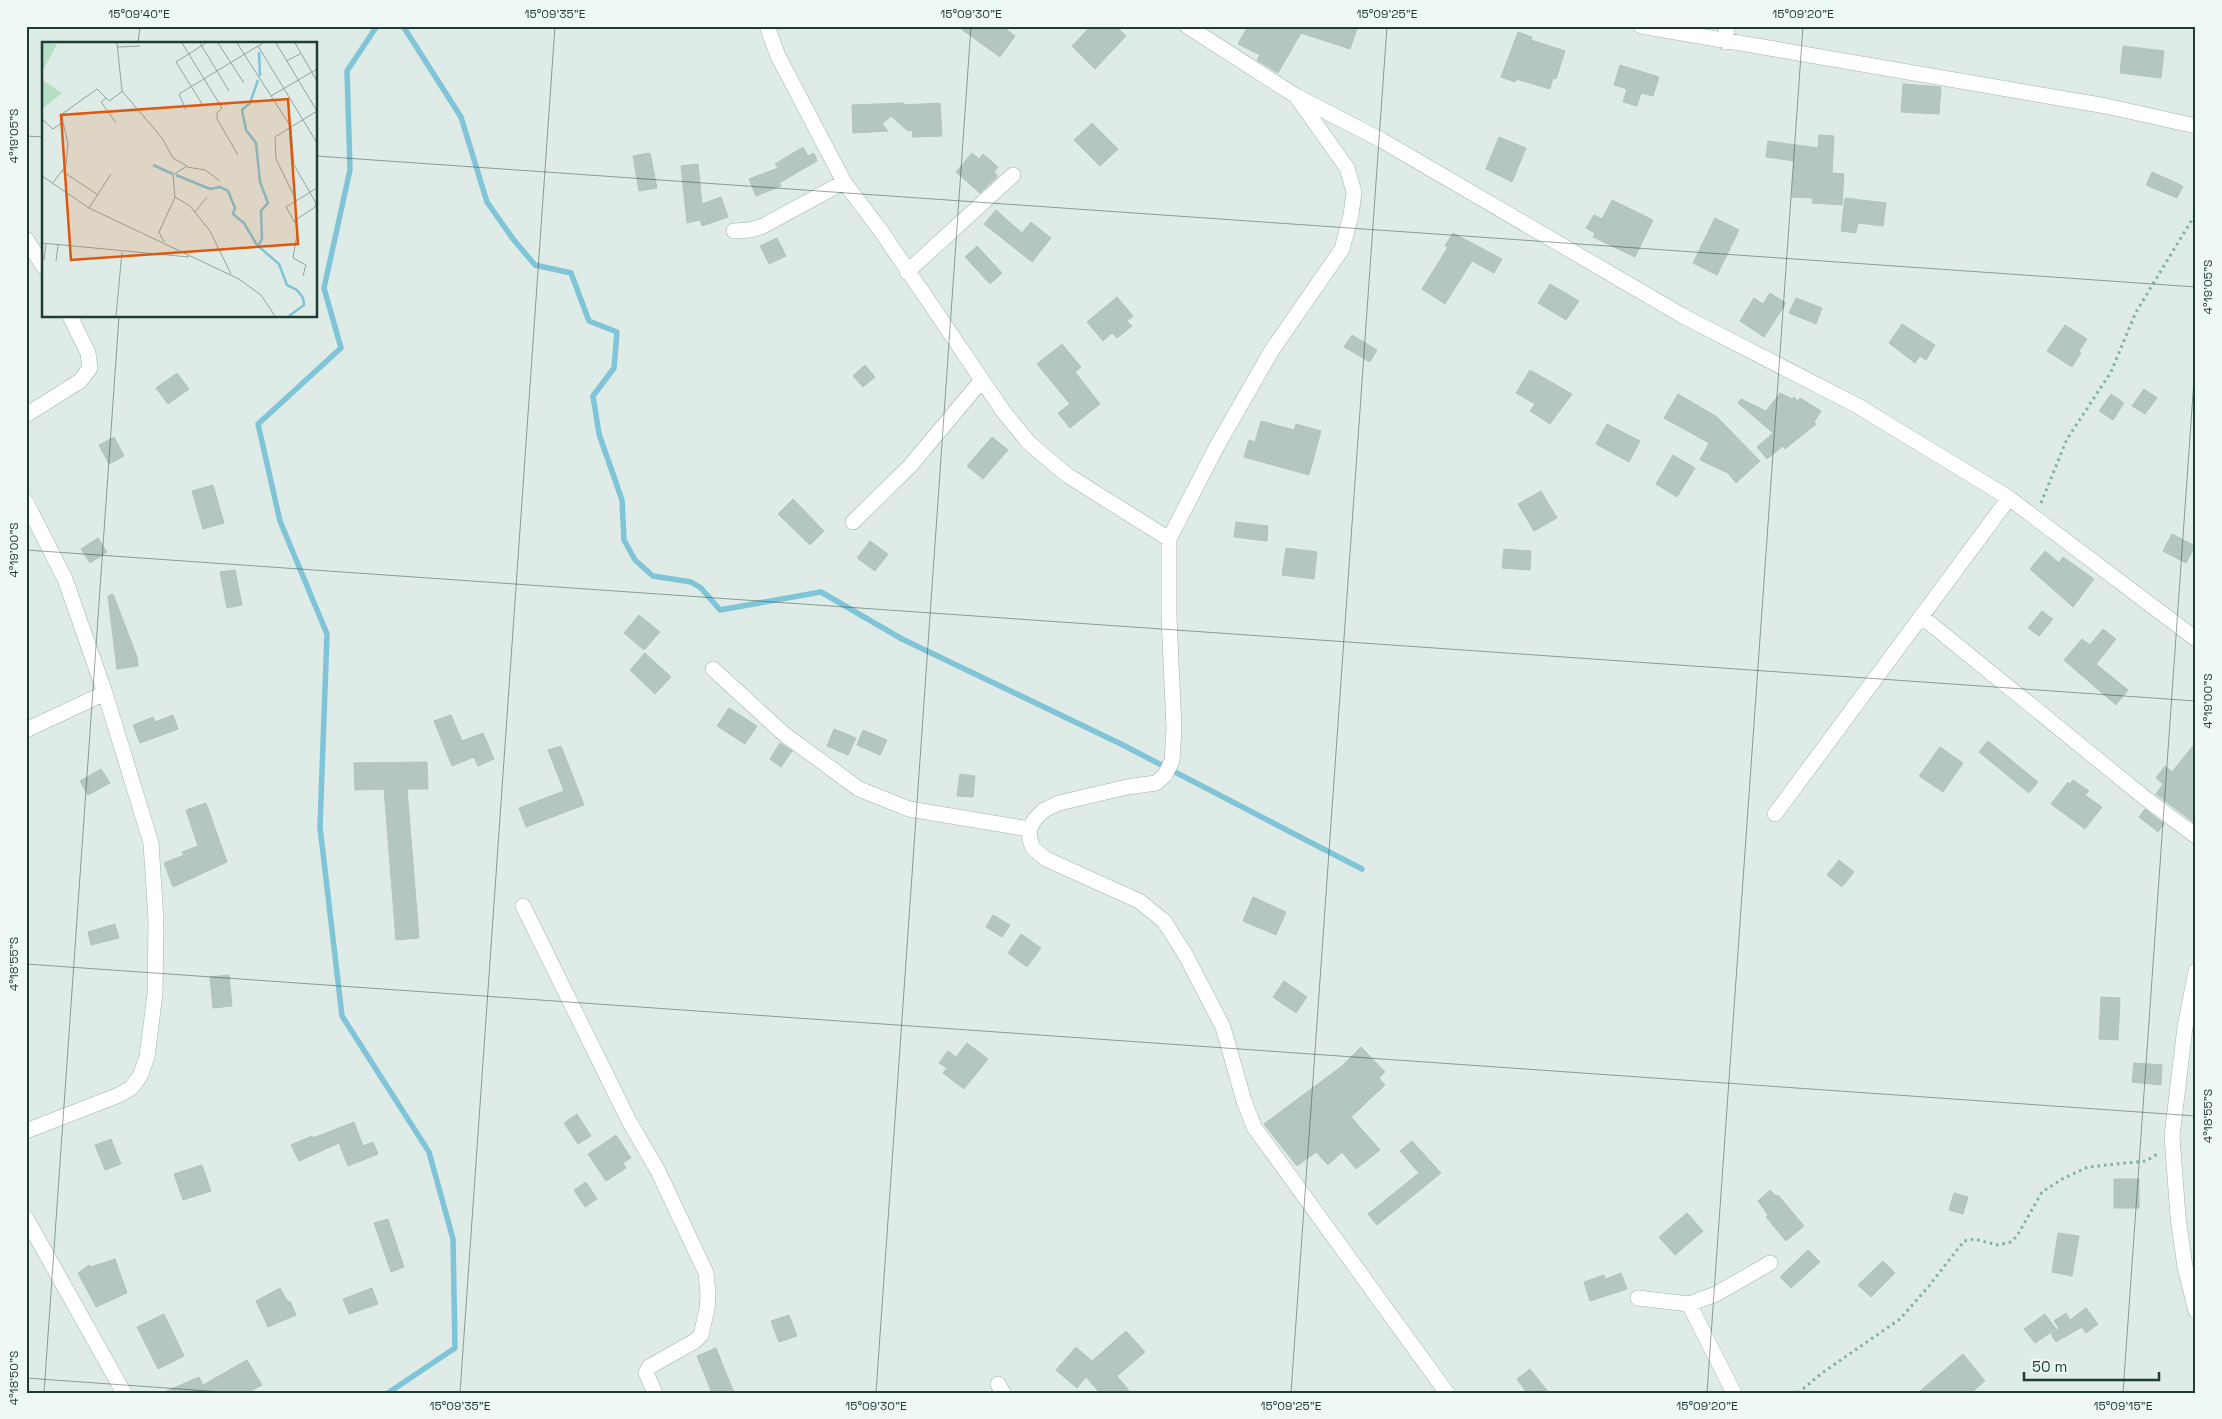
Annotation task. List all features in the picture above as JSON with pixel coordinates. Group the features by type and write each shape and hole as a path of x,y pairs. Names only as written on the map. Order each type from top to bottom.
{"street":[{"path":"767,26 778,56 844,182 881,231 1003,411 1037,449 1067,475 1169,539"},
{"path":"1187,26 1296,96 1384,141 1683,316 1858,406 2009,498 2196,639"},
{"path":"1641,26 1725,42 2106,106 2196,126"},
{"path":"1725,42 1727,26"},
{"path":"1296,96 1347,168 1354,192 1351,215 1342,250 1272,350 1217,446 1169,539 1169,617 1174,728 1172,761 1165,775 1156,783 1058,802 1044,810 1029,829 1033,848 1046,859 1139,902 1164,921 1185,954 1223,1027 1244,1102 1254,1127 1447,1393"},
{"path":"907,272 1013,175"},
{"path":"734,231 750,230 763,226 844,182"},
{"path":"26,239 42,264"},
{"path":"26,415 80,381 90,368 88,353 71,318"},
{"path":"853,522 910,466 982,380"},
{"path":"1775,814 2009,498"},
{"path":"26,502 65,580 105,693 151,842 156,920 155,994 147,1057 140,1076 132,1088 119,1095 26,1131"},
{"path":"1920,616 2145,798 2196,836"},
{"path":"713,670 784,734 859,789 909,809 1029,829"},
{"path":"26,730 105,693"},
{"path":"523,906 629,1121 658,1171 706,1273 708,1294 701,1335 695,1341 649,1367 646,1373 655,1393"},
{"path":"2196,972 2184,1027 2172,1136 2178,1217 2186,1267 2196,1311"},
{"path":"26,1218 124,1393"},
{"path":"1638,1298 1689,1304 1716,1294 1770,1263"},
{"path":"1689,1304 1734,1393"}],"path":[{"path":"2035,518 2067,439 2111,372 2136,312 2196,213"},
{"path":"1798,1393 1822,1373 1900,1319 1964,1241 1974,1239 1998,1244 2011,1242 2017,1236 2042,1192 2062,1179 2088,1167 2146,1161 2163,1150 2172,1136"}],"building":[{"path":"957,26 1002,26 1015,36 1000,57"},
{"path":"1091,26 1116,26 1126,36 1095,69 1072,46"},
{"path":"1248,26 1358,26 1350,49 1301,33 1278,73 1257,60 1260,55 1238,44"},
{"path":"1518,32 1532,37 1531,40 1565,51 1556,79 1553,78 1550,89 1516,79 1515,82 1501,77"},
{"path":"2123,46 2164,51 2161,78 2120,73"},
{"path":"1620,65 1659,77 1653,96 1641,93 1637,106 1623,102 1627,89 1614,85"},
{"path":"1903,84 1941,87 1939,114 1901,112"},
{"path":"904,103 902,105 940,103 942,136 913,137 912,130 908,131 891,116 882,124 888,131 853,133 852,105"},
{"path":"1092,123 1118,149 1100,166 1074,140"},
{"path":"1819,135 1834,136 1832,173 1844,174 1842,205 1812,203 1813,198 1792,197 1794,161 1766,157 1768,141 1818,148"},
{"path":"1499,137 1526,148 1512,182 1486,169"},
{"path":"803,147 808,156 814,153 817,161 779,183 781,186 756,196 749,179 778,168 775,164"},
{"path":"650,153 657,188 639,191 633,156"},
{"path":"972,153 979,159 983,154 998,167 994,172 998,176 980,193 956,172"},
{"path":"698,164 702,204 721,197 728,217 702,226 700,220 687,223 681,166"},
{"path":"2152,172 2183,186 2177,198 2146,185"},
{"path":"1845,198 1886,203 1883,226 1858,223 1856,233 1841,231"},
{"path":"1612,200 1653,220 1635,257 1593,237 1595,233 1586,228 1594,215 1602,219"},
{"path":"996,210 1022,233 1031,222 1051,238 1032,262 984,224"},
{"path":"1715,218 1739,230 1717,275 1693,263"},
{"path":"1453,233 1502,259 1494,273 1472,261 1445,304 1422,289 1448,247 1445,246"},
{"path":"777,238 786,256 769,264 760,246"},
{"path":"977,246 1002,273 990,284 965,257"},
{"path":"1550,284 1579,301 1566,320 1538,303"},
{"path":"1770,293 1786,303 1764,337 1740,321 1754,298 1763,304"},
{"path":"1117,297 1133,316 1127,321 1132,326 1117,338 1112,333 1103,341 1087,322"},
{"path":"1796,298 1822,308 1816,324 1789,313"},
{"path":"1902,324 1935,345 1926,360 1920,356 1915,363 1889,343"},
{"path":"2065,325 2087,339 2072,367 2047,351"},
{"path":"1352,335 1377,350 1370,362 1344,347"},
{"path":"1062,344 1081,367 1075,372 1100,404 1070,428 1058,413 1070,404 1037,364"},
{"path":"865,365 875,377 863,387 853,376"},
{"path":"1530,370 1572,394 1550,424 1530,411 1535,404 1516,393"},
{"path":"177,373 189,389 168,404 156,388"},
{"path":"2144,389 2157,398 2145,414 2132,406"},
{"path":"1780,393 1792,399 1794,397 1798,401 1800,398 1821,411 1814,422 1816,424 1785,449 1783,446 1767,459 1757,447 1773,433 1738,403 1741,399 1766,411"},
{"path":"1678,394 1717,417 1760,461 1736,483 1728,473 1700,460 1709,443 1664,418"},
{"path":"2111,394 2124,403 2113,420 2099,411"},
{"path":"1261,421 1294,430 1296,424 1321,431 1309,475 1244,457 1249,440 1255,442"},
{"path":"1607,424 1640,441 1629,462 1596,444"},
{"path":"114,437 124,456 109,464 99,445"},
{"path":"992,437 1008,450 983,479 967,466"},
{"path":"1673,455 1695,468 1677,497 1656,484"},
{"path":"213,485 224,523 203,529 192,491"},
{"path":"1541,491 1557,518 1534,531 1518,504"},
{"path":"793,499 824,531 810,545 778,514"},
{"path":"1236,522 1268,526 1267,541 1234,537"},
{"path":"2172,534 2195,546 2186,563 2163,551"},
{"path":"98,538 107,552 90,563 81,549"},
{"path":"870,541 888,554 875,571 857,558"},
{"path":"1286,548 1317,552 1314,579 1282,575"},
{"path":"1504,549 1531,551 1530,570 1502,568"},
{"path":"2045,551 2059,563 2063,557 2094,579 2073,607 2030,569"},
{"path":"235,570 242,605 227,608 220,572"},
{"path":"113,594 137,657 138,666 117,669 108,596"},
{"path":"2042,611 2053,619 2039,636 2028,628"},
{"path":"639,615 660,632 644,650 624,633"},
{"path":"2103,629 2116,639 2096,664 2128,690 2116,705 2064,660 2082,639 2090,645"},
{"path":"645,653 671,677 655,694 630,670"},
{"path":"729,708 757,726 745,744 717,726"},
{"path":"173,715 178,729 140,743 133,725 153,717 155,722"},
{"path":"451,715 462,741 483,733 494,759 478,766 474,757 452,766 434,721"},
{"path":"834,729 856,738 848,755 827,746"},
{"path":"863,730 887,740 880,755 857,745"},
{"path":"1988,741 2038,782 2029,793 1979,752"},
{"path":"2196,742 2196,824 2156,794 2163,784 2156,778 2165,766 2172,772"},
{"path":"780,743 792,751 781,767 770,759"},
{"path":"561,746 584,805 526,827 519,808 564,791 548,750"},
{"path":"1940,747 1963,763 1943,792 1919,776"},
{"path":"427,762 428,789 407,789 419,938 396,940 384,789 355,790 354,763"},
{"path":"101,769 110,783 88,795 80,781"},
{"path":"960,774 975,776 973,797 957,796"},
{"path":"2073,780 2089,791 2085,795 2102,807 2085,829 2051,804 2068,782 2070,784"},
{"path":"206,803 227,862 173,887 164,863 184,855 182,852 198,846 186,810"},
{"path":"2145,809 2164,824 2158,832 2139,817"},
{"path":"1839,860 1854,872 1842,887 1827,875"},
{"path":"1253,897 1286,912 1276,935 1243,921"},
{"path":"993,915 1010,925 1002,937 986,927"},
{"path":"115,924 119,938 91,945 88,932"},
{"path":"1021,934 1041,948 1027,967 1008,953"},
{"path":"229,975 232,1006 213,1008 210,977"},
{"path":"1284,981 1307,997 1296,1013 1273,997"},
{"path":"2101,997 2120,998 2118,1040 2099,1039"},
{"path":"967,1043 988,1059 964,1089 943,1073 947,1068 939,1063 948,1051 956,1057"},
{"path":"1361,1047 1385,1072 1379,1078 1385,1085 1351,1117 1380,1150 1356,1169 1342,1152 1328,1165 1316,1152 1297,1166 1264,1124 1342,1066"},
{"path":"2134,1063 2162,1065 2161,1085 2132,1082"},
{"path":"577,1114 591,1136 578,1144 564,1123"},
{"path":"354,1122 363,1146 373,1142 378,1154 348,1166 339,1143 299,1161 291,1145"},
{"path":"616,1135 631,1158 623,1163 626,1168 606,1181 588,1154"},
{"path":"111,1139 121,1164 105,1170 95,1145"},
{"path":"1412,1141 1441,1173 1377,1225 1368,1214 1419,1173 1400,1151"},
{"path":"202,1165 211,1191 183,1200 174,1174"},
{"path":"2114,1179 2139,1179 2139,1208 2114,1208"},
{"path":"586,1182 597,1199 585,1207 574,1190"},
{"path":"1770,1190 1776,1196 1778,1195 1804,1226 1786,1241 1766,1217 1768,1215 1758,1201"},
{"path":"1954,1193 1968,1197 1963,1214 1949,1210"},
{"path":"1687,1213 1703,1231 1675,1255 1659,1237"},
{"path":"388,1219 404,1267 391,1272 374,1223"},
{"path":"2058,1233 2079,1236 2072,1276 2052,1272"},
{"path":"1808,1250 1820,1262 1791,1288 1780,1277"},
{"path":"115,1259 127,1293 96,1307 78,1273 89,1265 91,1267"},
{"path":"1883,1261 1895,1273 1871,1297 1858,1285"},
{"path":"1621,1273 1627,1289 1590,1301 1584,1282 1604,1275 1605,1279"},
{"path":"280,1288 288,1302 290,1301 296,1315 268,1327 256,1301"},
{"path":"372,1288 378,1304 349,1314 343,1299"},
{"path":"2086,1308 2098,1324 2086,1333 2082,1327 2056,1342 2051,1334 2059,1328 2054,1321 2066,1313 2070,1320"},
{"path":"164,1314 184,1356 158,1369 137,1327"},
{"path":"2045,1314 2056,1329 2035,1343 2024,1329"},
{"path":"789,1315 797,1336 779,1342 771,1321"},
{"path":"1126,1331 1145,1352 1117,1376 1131,1393 1100,1393 1086,1377 1077,1388 1056,1370 1076,1347 1092,1361"},
{"path":"716,1348 734,1393 712,1393 697,1356"},
{"path":"1963,1354 1985,1381 1971,1393 1918,1393"},
{"path":"247,1360 262,1385 247,1393 162,1393 199,1377 203,1385"},
{"path":"1530,1369 1549,1393 1527,1393 1517,1379"}],"waterway":[{"path":"377,26 347,71 350,170 324,288 341,348 258,424 280,521 327,634 320,827 342,1016 429,1152 453,1239 455,1348 388,1393"},
{"path":"403,26 461,117 487,202 513,239 535,265 571,273 589,321 617,332 614,368 593,396 599,434 622,500 624,540 635,560 653,576 691,582 701,588 720,610 821,592 902,639 1121,744 1362,869"}]}
